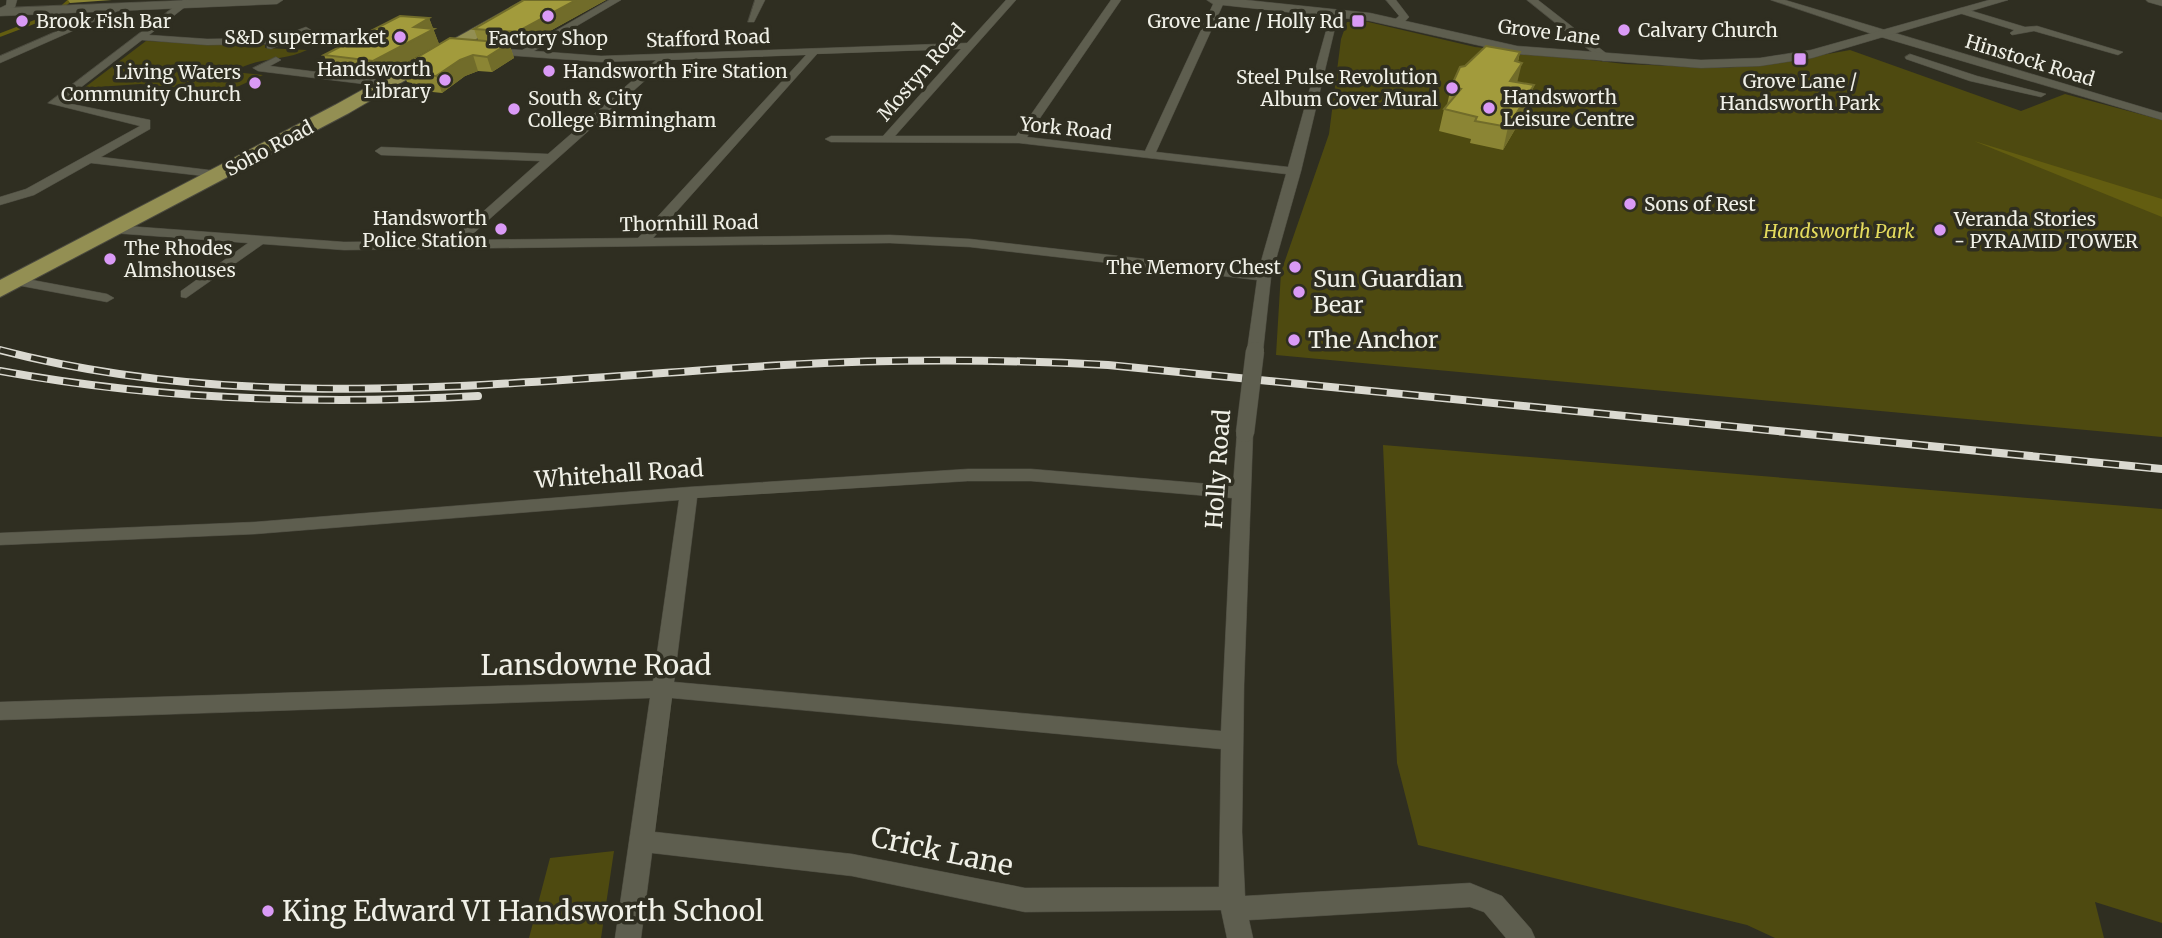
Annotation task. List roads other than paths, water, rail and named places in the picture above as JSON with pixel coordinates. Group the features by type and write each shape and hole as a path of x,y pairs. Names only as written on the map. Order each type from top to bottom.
{"highway":[{"name":"Soho Road","path":"8,286 388,84 535,0"}],"street":[{"path":"0,12 10,7 12,0"},
{"path":"0,12 276,0"},
{"path":"524,53 615,0"},
{"path":"751,20 760,0"},
{"name":"Mostyn Road","path":"887,138 966,46 1011,0"},
{"path":"1019,140 1116,0"},
{"name":"Grove Lane","path":"1213,0 1336,13 1396,23 1517,50 1607,59 1701,64 1760,62 1812,54 1886,35 1959,6 1978,7 2002,0"},
{"path":"1149,155 1220,0"},
{"path":"1391,0 1404,17 1396,23"},
{"path":"1532,0 1607,59"},
{"name":"Hinstock Road","path":"1776,0 2044,84 2162,117"},
{"path":"2151,0 2162,3"},
{"path":"0,201 30,192 148,124 53,103 186,3"},
{"path":"1959,6 2020,32 2034,28 2118,52"},
{"path":"0,60 117,9"},
{"name":"Holly Road","path":"1240,938 1232,903 1232,741 1245,433 1264,277 1296,171 1336,13"},
{"path":"139,37 274,43 306,30"},
{"name":"Stafford Road","path":"452,48 601,59 966,46"},
{"path":"641,243 814,52"},
{"path":"1910,57 1975,79 2030,90 2049,97"},
{"path":"453,245 664,58"},
{"path":"276,60 258,68 388,84"},
{"path":"2030,90 2044,84"},
{"name":"York Road","path":"831,139 1019,140 1296,171"},
{"path":"381,152 548,158"},
{"path":"90,159 217,175"},
{"name":"Thornhill Road","path":"113,229 258,242 344,246 890,239 970,243 1264,277"},
{"path":"202,296 179,294 258,242"},
{"path":"8,286 107,298"},
{"name":"Whitehall Road","path":"0,539 255,528 689,493 968,475 1031,475 1241,493"},
{"path":"628,938 660,689 689,493"},
{"name":"Lansdowne Road","path":"0,711 660,689 1232,741"},
{"name":"Crick Lane","path":"642,841 852,865 1025,900 1232,903 1470,895 1493,904 1522,938"}],"waterway":[{"path":"60,9 70,0"},
{"path":"0,35 50,16"}],"railway":[{"path":"0,350 97,370 194,383 292,388 489,385 865,362 987,361 1108,365 2162,469"},
{"path":"0,371 119,388 238,398 358,400 478,396"}],"place":[{"name":"Factory Shop","path":"548,16"},
{"name":"Brook Fish Bar","path":"22,21"},
{"name":"Grove Lane / Holly Rd","path":"1358,21"},
{"name":"Calvary Church","path":"1624,30"},
{"name":"S&D supermarket","path":"400,37"},
{"name":"Grove Lane / Handsworth Park","path":"1800,59"},
{"name":"Handsworth Fire Station","path":"549,71"},
{"name":"Handsworth Library","path":"445,80"},
{"name":"Living Waters Community Church","path":"255,83"},
{"name":"Steel Pulse Revolution Album Cover Mural","path":"1452,88"},
{"name":"Handsworth Leisure Centre","path":"1489,108"},
{"name":"South & City College Birmingham","path":"514,109"},
{"name":"Sons of Rest","path":"1630,204"},
{"name":"Handsworth Police Station","path":"501,229"},
{"name":"Veranda Stories - PYRAMID TOWER","path":"1940,230"},
{"name":"The Rhodes Almshouses","path":"110,259"},
{"name":"The Memory Chest","path":"1295,267"},
{"name":"Sun Guardian Bear","path":"1299,292"},
{"name":"The Anchor","path":"1294,340"},
{"name":"King Edward VI Handsworth School","path":"268,911"}],"park label":[{"name":"Handsworth Park","path":"1839,231"}]}
